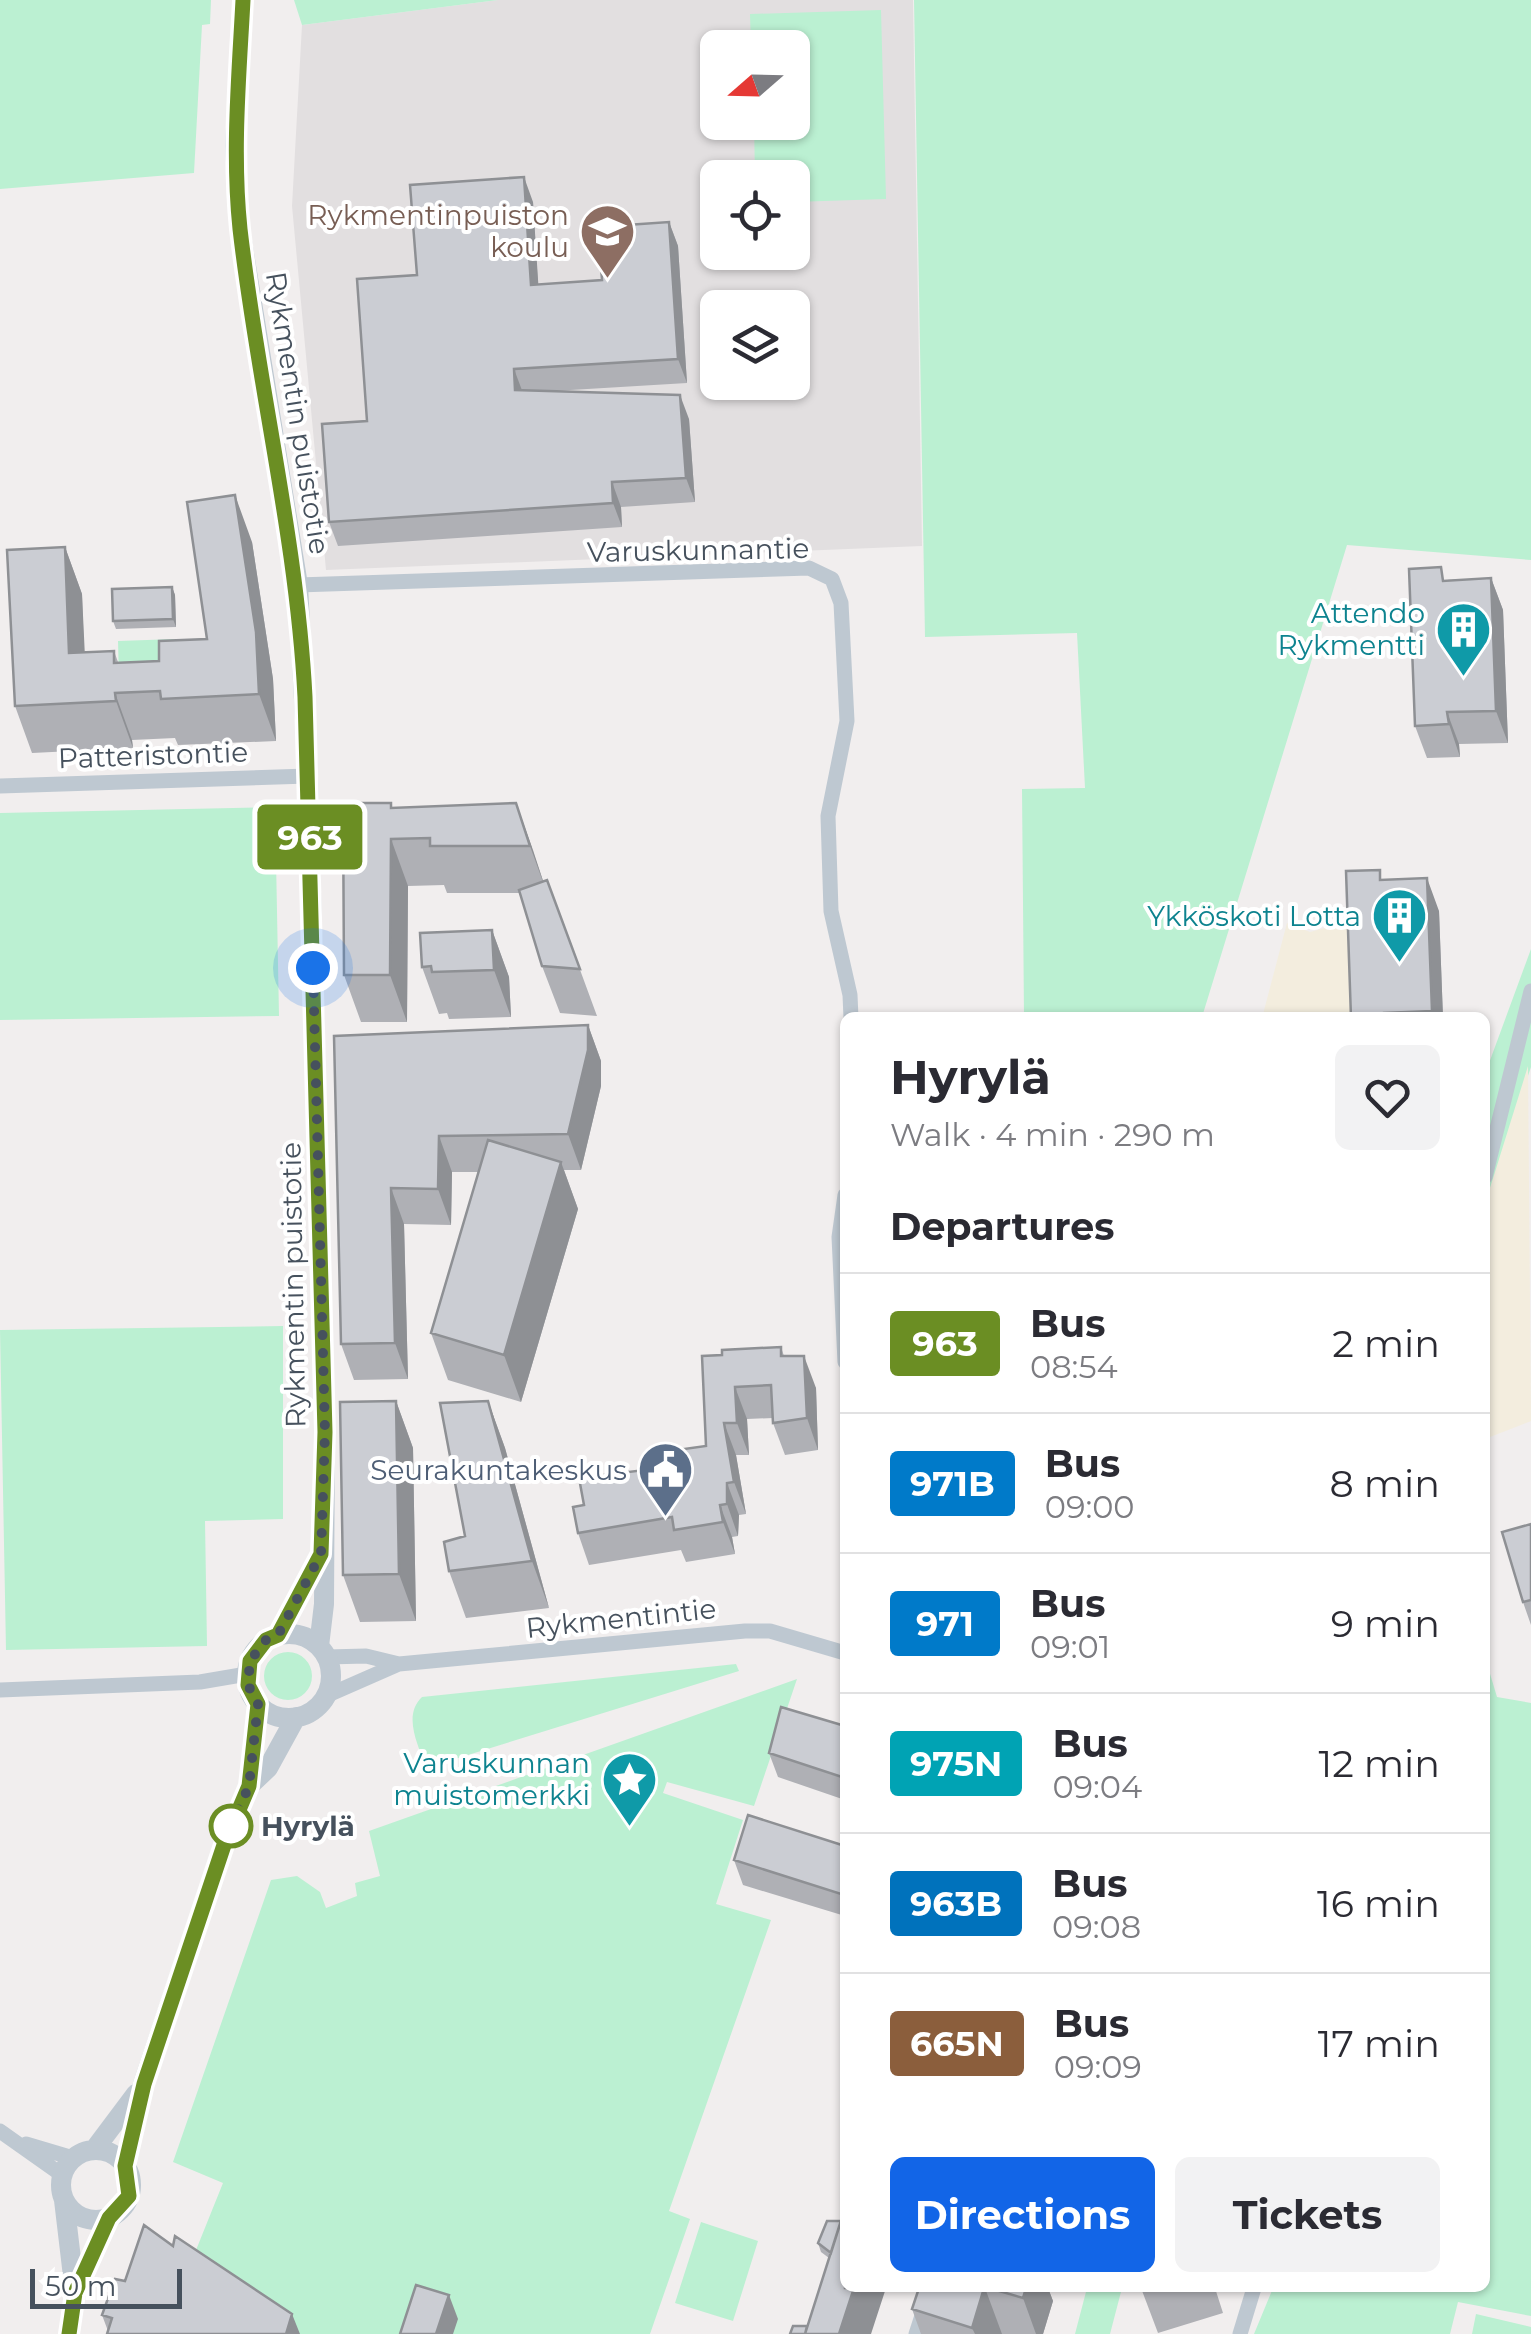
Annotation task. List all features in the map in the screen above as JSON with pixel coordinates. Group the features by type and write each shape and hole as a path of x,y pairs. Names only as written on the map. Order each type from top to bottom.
{"street":[{"name":"Rykmentin puistotie","path":"243,0 235,146 240,229 298,585 308,776 325,1432 323,1651"},
{"name":"Varuskunnantie","path":"298,585 809,568 832,578 840,603 848,721 828,816 831,911 851,1012"},
{"name":"Patteristontie","path":"0,786 308,776"},
{"path":"1490,1156 1531,991"},
{"path":"840,1226 840,1273"},
{"name":"Rykmentin puistotie","path":"278,1635 321,1554"},
{"name":"Rykmentintie","path":"326,1696 399,1664 745,1631 770,1631 840,1652"},
{"path":"75,2293 109,2218 129,2196 125,2166 144,2084 224,1845 249,1786 258,1704 247,1674 256,1649 278,1635 307,1637 323,1651 331,1677 326,1696 308,1714 275,1716 258,1704"},
{"name":"Rykmentintie","path":"323,1651 399,1664"},
{"path":"0,1690 200,1682 247,1674"},
{"path":"249,1786 268,1768 296,1717"},
{"path":"69,2334 75,2293 64,2200 68,2167 94,2150 144,2084"},
{"path":"0,2131 68,2167"},
{"path":"94,2150 111,2153 125,2166"},
{"path":"64,2200 80,2216 109,2218"},
{"path":"916,2334 930,2292"},
{"path":"1240,2334 1253,2292"}],"shaded area":[{"name":"Rykmentinpuiston koulu","path":"498,0 913,0 922,546 326,570 292,206 302,25"}],"green space":[{"path":"0,0 211,0 210,24 202,25 194,173 0,189"},
{"path":"294,0 498,0 302,25"},
{"path":"914,0 1531,0 1531,560 1347,545 1204,1012 1024,1012 1022,789 1085,788 1077,633 925,637"},
{"path":"881,10 886,199 810,201 810,160 755,160 754,140 810,140 810,30 750,30 750,14"},
{"path":"176,639 177,676 119,678 118,641"},
{"path":"275,807 279,1016 0,1020 0,813"},
{"path":"1531,949 1531,1067 1490,1189 1490,1060"},
{"path":"283,1326 283,1519 205,1521 207,1646 6,1650 0,1330"},
{"path":"288,1652 305,1659 312,1676 305,1693 288,1700 271,1693 264,1676 271,1659"},
{"path":"736,1664 739,1671 426,1768 414,1731 413,1713 422,1697"},
{"path":"1490,1674 1497,1697 1531,1703 1531,2316 1458,2302 1450,2334 1254,2334 1271,2292 1490,2292"},
{"path":"797,1679 754,1806 667,1782 663,1793 743,1820 716,1904 771,1920 669,2211 690,2219 650,2334 297,2334 190,2265 223,2183 173,2162 271,1880 297,1876 320,1892 326,1908 357,1896 355,1883 380,1876 369,1831"},
{"path":"701,2222 758,2241 733,2321 675,2303"},
{"path":"1086,2292 1121,2292 1110,2334 1075,2334"},
{"path":"1476,2314 1531,2327 1531,2334 1472,2334"}],"sand":[{"path":"1351,921 1352,1012 1264,1012 1287,923 1310,932"},
{"path":"1528,1066 1531,1421 1490,1437 1490,1188"}],"building":[{"path":"524,177 531,285 602,280 598,227 669,222 678,359 514,369 515,390 680,395 686,478 612,482 613,503 329,522 322,424 367,421 357,279 417,275 410,185"},
{"path":"235,495 256,632 259,694 161,699 160,691 115,693 116,701 15,706 7,550 65,547 69,653 114,651 114,663 159,661 159,641 207,639 187,502"},
{"name":"Attendo Rykmentti","path":"1441,567 1443,581 1491,578 1496,711 1447,712 1449,724 1415,726 1409,569"},
{"path":"172,587 173,619 113,621 112,589"},
{"path":"343,803 391,803 391,808 516,803 530,846 430,846 430,838 391,839 390,975 344,975"},
{"name":"Ykköskoti Lotta","path":"1380,870 1380,880 1427,878 1432,1011 1351,1012 1346,871"},
{"path":"547,880 580,969 542,966 519,890"},
{"path":"492,930 494,970 432,972 431,966 422,967 420,933"},
{"path":"588,1025 588,1050 568,1134 439,1136 438,1189 391,1188 395,1343 341,1344 334,1036"},
{"path":"488,1140 561,1162 504,1355 431,1333"},
{"path":"781,1347 781,1356 804,1356 807,1418 773,1423 771,1385 735,1387 737,1423 724,1423 734,1482 727,1483 727,1504 720,1505 723,1522 674,1530 672,1517 578,1533 573,1507 584,1505 579,1478 686,1465 684,1449 706,1446 702,1356 722,1355 722,1350"},
{"path":"396,1401 399,1574 343,1575 340,1402"},
{"path":"488,1401 532,1561 449,1571 444,1542 465,1536 440,1403"},
{"path":"1531,1524 1531,1600 1523,1602 1502,1532"},
{"path":"781,1707 840,1725 840,1776 769,1753"},
{"path":"748,1815 840,1844 840,1894 734,1860"},
{"path":"827,2221 840,2221 831,2253 818,2243"},
{"path":"840,2224 840,2292 853,2292 839,2334 805,2334"},
{"path":"144,2225 173,2246 175,2236 292,2314 286,2334 107,2334 112,2318 102,2315 115,2279 125,2281"},
{"path":"416,2285 449,2295 436,2334 400,2334"},
{"path":"918,2292 983,2292 972,2328 912,2309"},
{"path":"1003,2292 1025,2292 1023,2298"},
{"path":"793,2326 807,2326 805,2334 790,2334"}],"bus line":[{"name":"963","path":"69,2334 75,2293 109,2218 125,2205 129,2196 130,2175 125,2166 144,2084 224,1845 249,1786 258,1704 248,1685 250,1661 256,1649 278,1635 321,1554 325,1432 305,697 298,585 240,229 236,123 243,0"}],"place":[{"name":"Rykmentinpuiston koulu","path":"608,280"},
{"name":"Attendo Rykmentti","path":"1464,678"},
{"name":"Ykköskoti Lotta","path":"1400,965"},
{"name":"Seurakuntakeskus","path":"666,1519"},
{"name":"Hyrylä","path":"231,1826"},
{"name":"Varuskunnan muistomerkki","path":"629,1828"}],"route":[{"path":"231,1826 249,1786 258,1704 248,1685 250,1661 256,1649 278,1635 321,1554 325,1432 313,968"}]}
